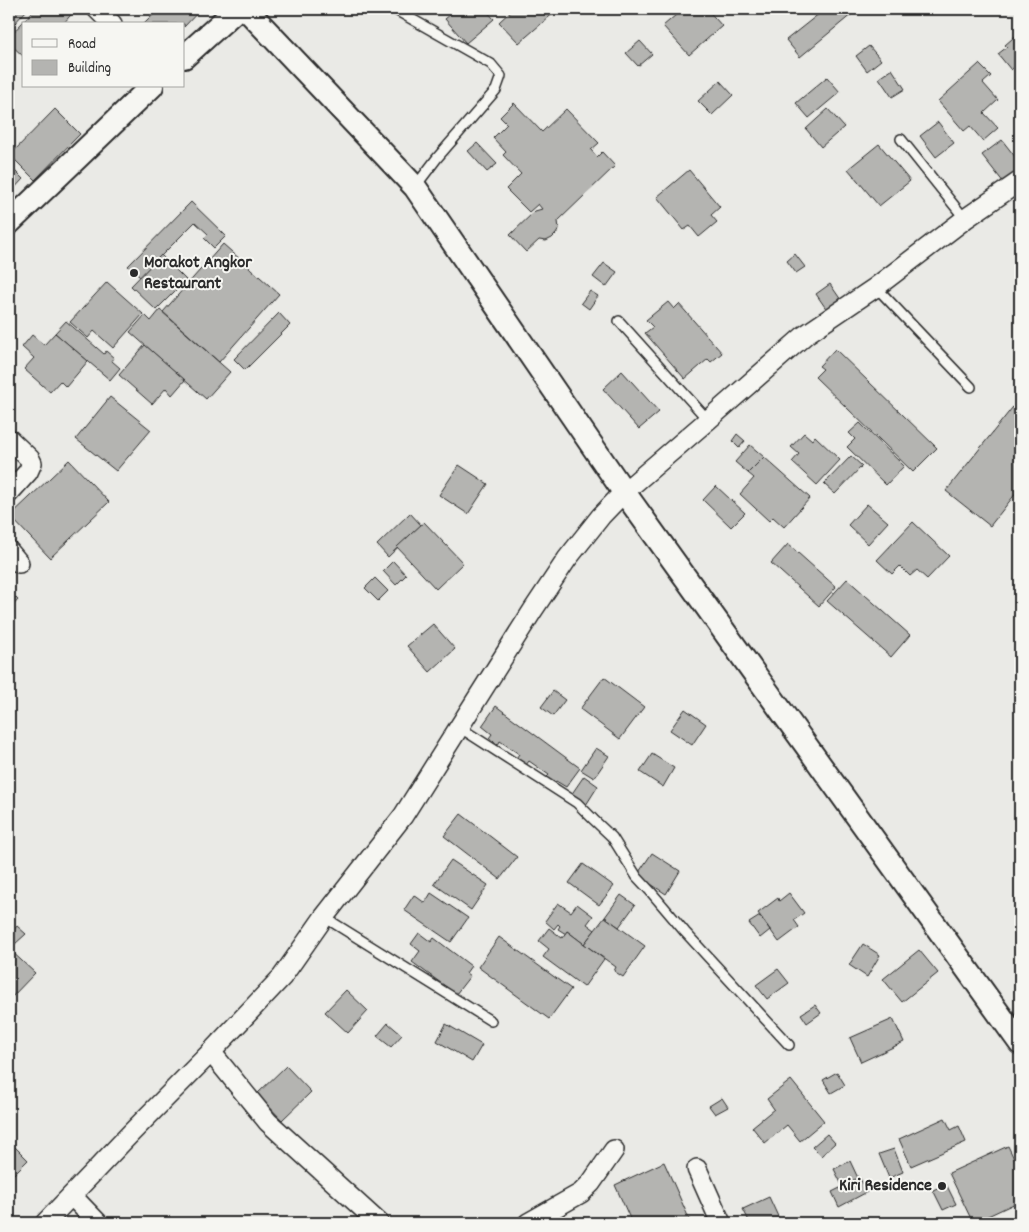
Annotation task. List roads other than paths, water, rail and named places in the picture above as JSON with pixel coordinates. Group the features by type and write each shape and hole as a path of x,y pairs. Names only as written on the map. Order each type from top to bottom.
{"street":[{"path":"97,9 110,22"},
{"path":"185,56 237,9"},
{"path":"246,9 415,187 624,492 1020,1043"},
{"path":"12,213 150,88"},
{"path":"45,1223 282,977 324,917 404,816 533,610 568,559 601,516 624,492 805,335 876,287 965,219 1020,182"},
{"path":"9,439 32,462 28,472 9,493"},
{"path":"211,1052 268,1122 379,1223"},
{"path":"528,1223 581,1193 591,1183 614,1150"},
{"path":"697,1169 721,1223"},
{"path":"72,1196 98,1223"}],"lane":[{"path":"394,9 491,64 501,76 496,90 437,158 415,187"},
{"path":"901,139 965,219"},
{"path":"876,287 971,387"},
{"path":"619,321 708,420"},
{"path":"459,727 577,803 589,814 612,838 637,877 684,932 789,1045"},
{"path":"324,917 491,1021"}],"place":[{"name":"Morakot Angkor Restaurant","path":"134,273"},
{"name":"Kiri Residence","path":"942,1186"}]}
